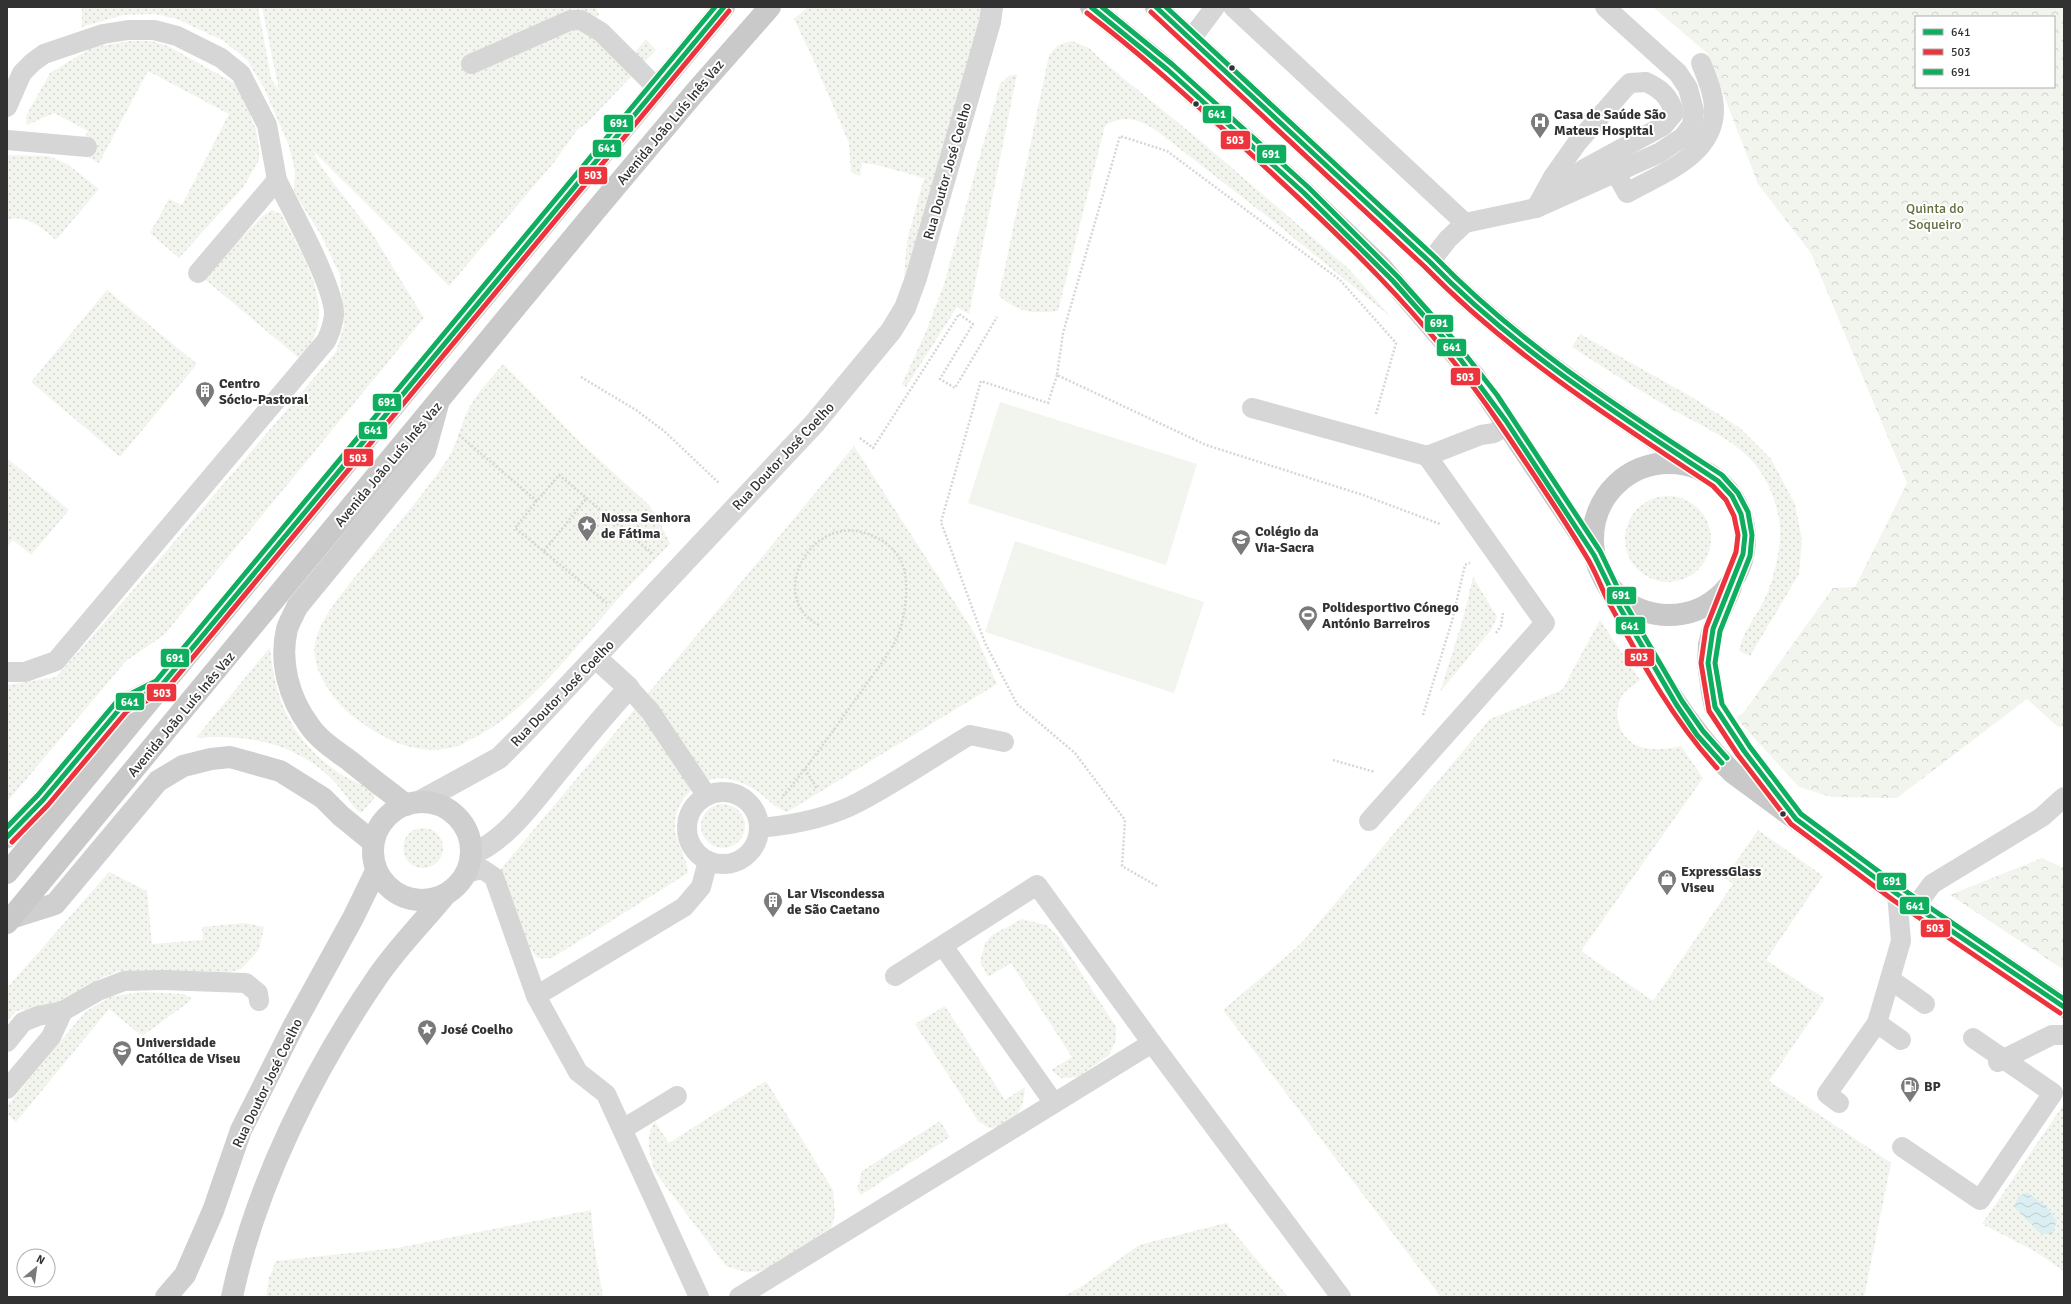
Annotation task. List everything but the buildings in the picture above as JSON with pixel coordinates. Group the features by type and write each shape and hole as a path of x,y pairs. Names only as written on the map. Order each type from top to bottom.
{"main road":[{"path":"7,873 724,7"},
{"name":"Avenida João Luís Inês Vaz","path":"9,921 438,404 606,198 706,79 770,7"},
{"path":"1091,7 1159,62 1298,187 1380,266 1475,377 1594,555 1604,578 1648,657 1691,727 1710,751 1733,773 1897,894 2064,1007"},
{"path":"1156,7 1430,262 1458,291 1504,331 1560,374 1718,481 1732,496 1741,514 1745,534 1744,548 1737,573 1713,629 1708,663 1712,692 1715,707 1744,751 1796,819"},
{"path":"1594,555 1593,529 1598,509 1609,492 1624,478 1641,468 1661,463 1681,464 1701,470"},
{"path":"1604,578 1621,598 1640,610 1662,615 1685,613 1706,606 1724,592 1737,573"}],"street":[{"name":"Rua Doutor José Coelho","path":"412,803 498,758 557,700 814,424 887,336 905,308 920,263 990,22 992,7"},
{"path":"412,803 328,745 309,725 296,704 288,681 284,663 284,645 288,628 297,607 425,451 438,404"},
{"path":"232,1297 252,1223 290,1129 330,1051 379,975 446,894 458,885 469,863 502,834 527,808 629,688 596,658"},
{"path":"7,838 43,800 123,705 160,688"},
{"path":"9,921 55,904 158,781 183,766 211,759 230,757 280,771 323,798 341,816 373,842"},
{"path":"446,894 430,900 414,900 398,894 385,884 376,871 372,856 373,842 377,829 384,819 394,810 412,803 435,804 450,811 462,822 470,837 469,863"},
{"name":"Rua Doutor José Coelho","path":"166,1297 185,1275 213,1211 241,1130 293,1027 353,918 376,871"}],"lane":[{"path":"1191,40 1215,7"},
{"path":"1233,7 1465,223"},
{"path":"1430,262 1448,239 1465,223 1536,208 1659,153 1683,137 1692,125 1694,111 1688,88 1678,73 1605,7"},
{"path":"471,64 571,20 581,20 601,32 657,88"},
{"path":"7,107 22,73 44,54 103,34 128,30 154,30 177,36 221,58 241,74 267,126 277,180 320,270 328,291 334,314 332,328 326,341 56,661 25,672 7,672"},
{"path":"1616,173 1627,193 1695,153 1711,129 1714,110 1711,89 1701,62"},
{"path":"1646,82 1666,94 1674,113 1663,126 1584,169 1536,208 1554,177 1577,143 1630,83 1646,82"},
{"path":"7,140 87,147"},
{"path":"198,274 277,180"},
{"path":"1252,408 1427,456 1481,435 1494,433 1507,425"},
{"path":"1369,821 1545,623 1427,456"},
{"path":"629,688 654,717 707,796"},
{"path":"759,826 786,826 830,814 858,802 970,735 1004,742"},
{"path":"724,792 735,794 744,799 752,807 757,817 759,826 757,839 752,850 742,858 731,863 720,864 708,861 699,855 692,847 687,836 686,825 689,814 694,805 713,793 724,792"},
{"path":"1915,906 1932,884 2042,817 2064,797"},
{"path":"536,996 684,907 701,887 708,861"},
{"path":"469,863 494,877 536,996 578,1072 606,1094 699,1297"},
{"path":"895,976 1037,885 1152,1043 1341,1297"},
{"path":"1839,1103 1827,1094 1877,1023 1891,980 1901,941 1897,894"},
{"path":"944,946 1054,1102"},
{"path":"7,1042 23,1022 38,1016 63,1011 98,991 124,981 163,980 246,983 258,994 259,1001"},
{"path":"1891,980 1925,1004"},
{"path":"7,1089 51,1037 63,1011"},
{"path":"1877,1023 1901,1040"},
{"path":"2001,1061 2052,1036 2064,1035"},
{"path":"1902,1147 1980,1200 2053,1093 2001,1061 1973,1038"},
{"path":"739,1297 1152,1043"},
{"path":"623,1129 677,1096"}],"path":[{"path":"1157,886 1122,866 1125,820 1075,753 1017,704 985,643 941,522 981,381 1048,403 1056,376 1063,333 1120,136 1167,151 1340,280 1396,343 1369,440"},
{"path":"860,438 873,448 959,314 973,324 940,380 955,388 997,317"},
{"path":"1056,376 1206,445 1363,495 1444,525"},
{"path":"581,377 636,410 664,431 740,503"},
{"path":"455,432 536,501"},
{"path":"611,606 515,528 559,475 658,558"},
{"path":"544,551 586,499"},
{"path":"759,826 821,748 897,638 903,616 907,586 901,562 887,543 866,532 838,530 821,538 807,552 800,563 795,581 797,598 802,611 814,623 821,626"},
{"path":"1422,721 1452,620 1465,565"},
{"path":"1492,638 1501,626 1503,612"},
{"path":"1333,760 1376,773"}],"green space":[{"path":"82,7 258,7 271,78 279,91 262,7 596,7 599,15 595,20 631,57 646,39 656,50 587,123 577,130 555,161 449,286 312,150 322,168 372,233 424,318 164,635 126,661 7,802 7,685 56,677 128,596 336,352 344,325 340,275 321,235 294,192 295,171 289,146 264,88 247,60 224,41 177,19 155,14 123,15 82,27"},
{"path":"808,7 981,7 979,23 904,279 907,241 924,178 877,165 862,163 860,176 851,172 849,143 794,19"},
{"name":"Quinta do Soqueiro","path":"1653,7 2064,7 2064,726 2058,727 2027,699 1897,798 1831,797 1799,787 1736,718 1744,712 1833,588 1855,587 1907,483 1811,253 1758,184 1708,54"},
{"path":"130,41 151,41 168,46 234,83 244,99 256,130 259,160 244,186 179,258 150,233 169,199 182,205 229,114 148,71 99,163 77,151 88,131 54,113 27,125 26,116 50,73 93,47"},
{"path":"1072,41 1089,48 1107,65 1197,138 1348,268 1391,317 1273,221 1157,131 1138,121 1125,119 1112,122 1105,126 1058,311 1026,311 1013,306 999,296 1049,55 1058,45"},
{"path":"1017,74 969,314 957,307 906,387 902,384 925,334 944,284 1000,84 1009,76"},
{"path":"7,155 49,156 67,164 99,189 56,240 28,220 15,218 7,219"},
{"path":"272,210 281,214 305,259 317,292 319,309 318,325 311,343 299,358 202,277 263,216"},
{"path":"107,290 197,364 120,457 31,382"},
{"path":"1580,334 1695,399 1740,428 1771,459 1795,504 1802,540 1799,574 1750,656 1739,651 1740,645 1770,587 1779,548 1780,526 1778,514 1766,481 1746,454 1726,440 1648,395 1572,347"},
{"path":"503,364 583,445 648,504 659,520 670,544 624,592 553,674 518,708 499,723 478,736 451,748 437,750 424,749 400,744 366,726 347,712 332,695 320,675 316,664 314,653 315,643 322,623 335,603 419,499 449,457 468,409 475,398"},
{"path":"1000,402 1197,464 1166,565 968,503"},
{"path":"854,446 975,634 997,684 787,812 774,805 750,786 733,780 717,778 700,783 689,792 683,800 675,818 676,836 688,873 552,958 539,958 534,954 523,932 500,870"},
{"path":"7,458 69,510 31,555 13,540 7,547"},
{"path":"1668,496 1684,499 1692,503 1704,515 1708,523 1711,539 1708,555 1704,563 1692,575 1684,579 1668,582 1652,579 1644,575 1632,563 1628,555 1625,539 1628,523 1632,515 1644,503 1652,499"},
{"path":"1015,541 1204,602 1174,693 985,632"},
{"path":"1473,577 1497,617 1491,630 1440,692 1463,619"},
{"path":"1600,620 1640,680 1623,694 1617,711 1618,721 1627,739 1634,744 1651,749 1681,746 1703,778 1581,951 1653,1001 1733,884 1725,878 1758,830 1823,876 1766,960 1825,999 1769,1081 1891,1163 1864,1297 1441,1297 1223,1010 1306,938 1490,719 1562,690"},
{"path":"270,647 276,685 289,718 298,733 309,747 339,773 368,789 375,795 373,800 361,813 354,807 331,778 301,756 285,748 251,739 215,737 196,738"},
{"path":"723,804 735,808 741,814 745,826 741,838 735,844 723,848 711,844 705,838 701,826 705,814 711,808"},
{"path":"419,828 427,828 434,831 440,837 443,848 440,859 434,865 427,868 419,868 412,865 406,859 403,852 403,844 406,837 412,831"},
{"path":"2042,858 2064,868 2064,970 1950,895"},
{"path":"109,872 147,891 152,944 203,940 202,927 245,923 264,927 259,950 241,969 226,973 120,971 103,977 58,1005 16,1011 7,1021 7,988"},
{"path":"1022,919 1046,925 1057,935 1116,1027 1116,1040 1109,1055 1078,1077 1061,1078 1051,1070 1072,1057 1011,963 988,977 980,962 985,943 992,935"},
{"path":"143,992 184,994 191,998 189,1002 142,1036 109,1009 16,1122 7,1114 7,1106 85,1012 112,996"},
{"path":"945,1006 1005,1100 1025,1087 1020,1110 1011,1121 1005,1125 989,1128 978,1121 915,1024"},
{"path":"766,1081 833,1190 835,1214 832,1226 828,1233 771,1267 754,1272 747,1272 726,1266 655,1172 651,1160 649,1140 655,1122 669,1143"},
{"path":"2064,1104 2064,1271 2033,1250 1982,1224"},
{"path":"940,1121 950,1137 861,1195 857,1189 862,1171"},
{"path":"591,1210 594,1244 603,1297 266,1297 269,1278 276,1261 397,1248"},
{"path":"1226,1223 1288,1297 1063,1297 1084,1285 1139,1245"}],"water":[{"path":"2028,1193 2046,1206 2057,1221 2052,1234 2041,1234 2014,1207 2019,1195"}],"transit line":[{"name":"691","path":"7,827 38,795 118,700 156,681 715,7"},
{"name":"641","path":"7,837 43,800 123,705 160,687 724,7"},
{"name":"641","path":"1091,7 1168,70 1304,193 1393,281 1449,344 1506,421 1594,555 1620,608 1676,704 1697,735 1722,763"},
{"name":"691","path":"1102,7 1173,65 1309,188 1398,277 1454,340 1497,395 1600,551 1626,605 1682,701 1703,731 1727,758"},
{"name":"641","path":"1156,7 1430,262 1462,294 1496,324 1568,379 1642,431 1718,481 1732,496 1741,514 1745,535 1743,554 1713,629 1708,663 1715,707 1744,751 1796,819 1897,894 2064,1007"},
{"name":"691","path":"1166,7 1435,257 1467,289 1501,318 1572,374 1722,475 1738,493 1748,512 1752,535 1750,556 1720,631 1715,663 1722,704 1750,747 1801,814 1901,888 2064,999"},
{"name":"503","path":"12,842 48,805 127,711 165,691 729,11"},
{"name":"503","path":"1151,12 1492,329 1600,411 1713,486 1726,500 1734,516 1738,535 1736,552 1706,628 1701,663 1709,711 1738,755 1791,824 1893,900 2060,1013"},
{"name":"503","path":"1087,13 1166,78 1311,210 1379,277 1442,347 1499,423 1555,506 1589,561 1608,601 1658,688 1685,729 1717,768"}],"place":[{"name":"Casa de Saúde São Mateus Hospital","path":"1540,139"},
{"name":"Centro Sócio-Pastoral","path":"205,408"},
{"name":"Nossa Senhora de Fátima","path":"587,542"},
{"name":"Colégio da Via-Sacra","path":"1241,556"},
{"name":"Polidesportivo Cónego António Barreiros","path":"1308,632"},
{"name":"ExpressGlass Viseu","path":"1667,896"},
{"name":"Lar Viscondessa de São Caetano","path":"773,918"},
{"name":"José Coelho","path":"427,1046"},
{"name":"Universidade Católica de Viseu","path":"122,1067"},
{"name":"BP","path":"1910,1103"}]}
